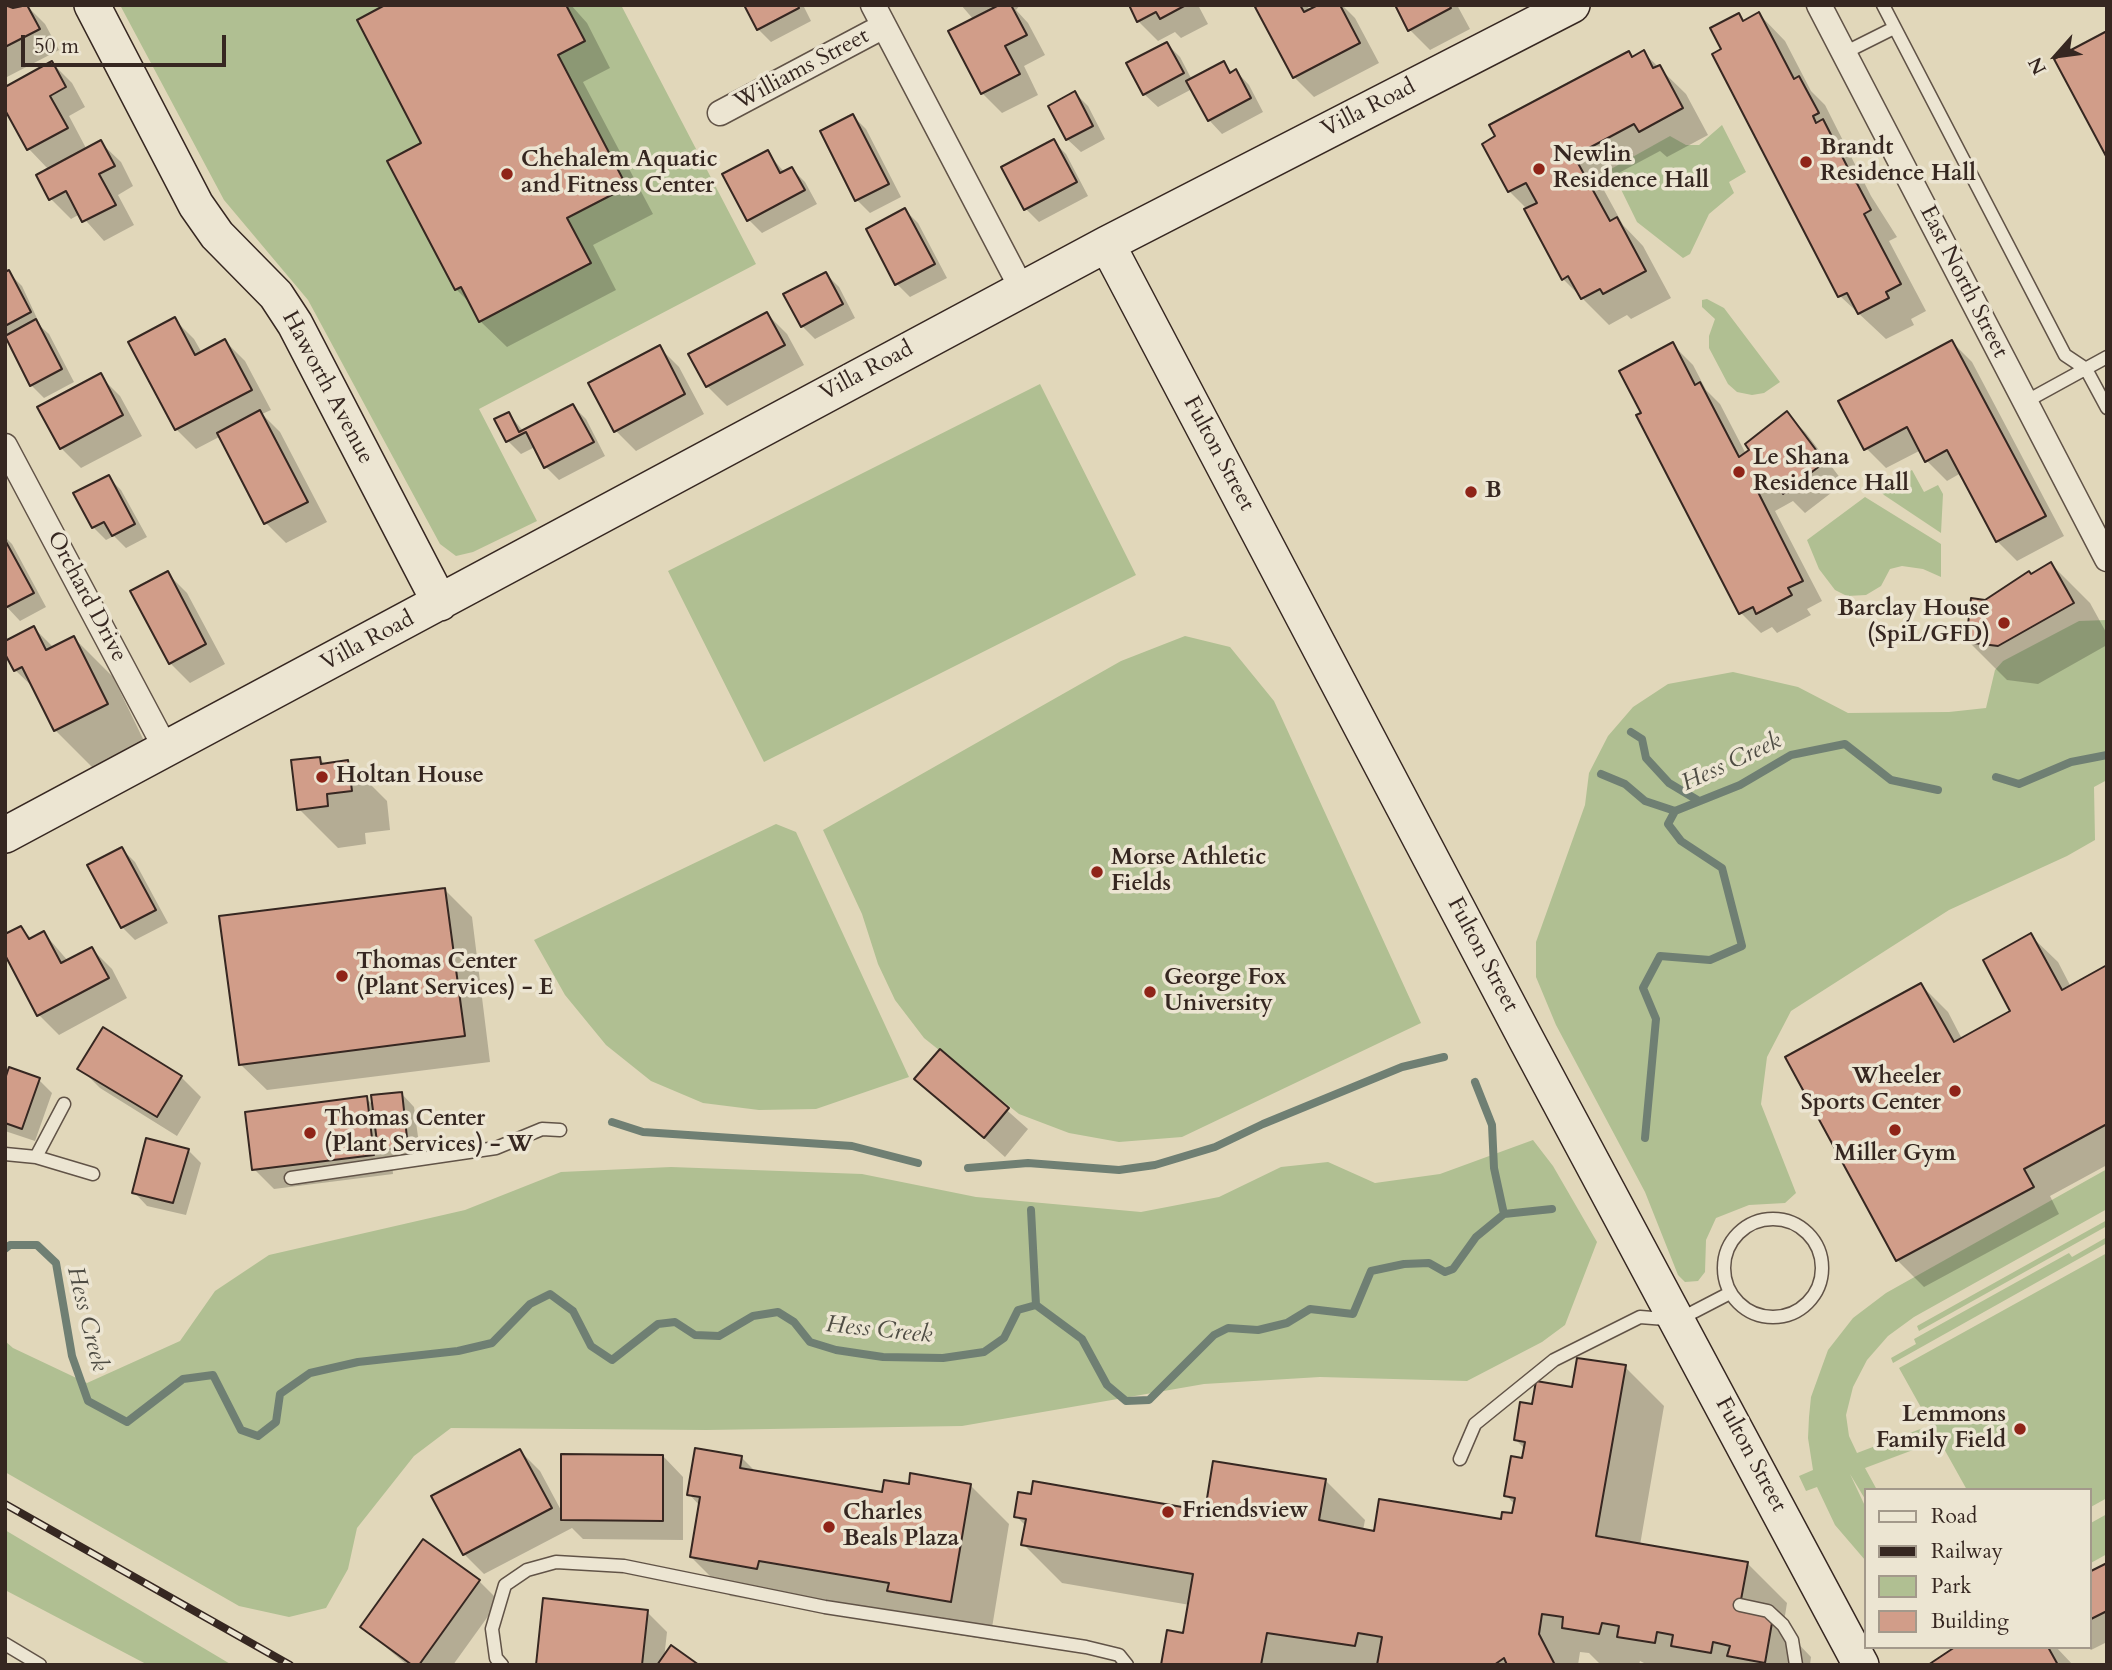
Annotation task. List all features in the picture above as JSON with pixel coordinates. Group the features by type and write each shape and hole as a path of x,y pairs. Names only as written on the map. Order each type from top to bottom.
{"street":[{"name":"Haworth Avenue","path":"92,5 196,205 217,235 276,295 295,324 440,603"},
{"name":"Villa Road","path":"7,828 166,748 440,603 488,574 1107,244 1572,5"},
{"name":"East North Street","path":"1819,5 2107,559"},
{"name":"Williams Street","path":"720,113 879,16"},
{"path":"879,16 1022,289"},
{"name":"Fulton Street","path":"1107,244 1526,1039 1861,1665"},
{"name":"Orchard Drive","path":"5,446 166,748"}],"lane":[{"path":"1882,5 2065,355 2086,369 2107,408"},
{"path":"1844,53 1894,27"},
{"path":"2025,402 2107,357"},
{"path":"36,1157 64,1104"},
{"path":"291,1178 495,1148 542,1129 560,1130"},
{"path":"5,1154 36,1157 93,1174"},
{"path":"1767,1219 1787,1220 1804,1229 1817,1244 1822,1262 1821,1282 1813,1299 1798,1312 1779,1318 1760,1317 1742,1308 1730,1293 1724,1274 1725,1255 1734,1237 1748,1225 1767,1219"},
{"path":"1460,1459 1475,1424 1554,1360 1640,1317 1678,1320 1730,1293"},
{"path":"502,1665 496,1658 492,1629 505,1585 527,1570 556,1562 624,1566 824,1607 1086,1647 1119,1655 1127,1665"},
{"path":"1740,1605 1768,1611 1783,1625 1792,1640 1796,1665"},
{"path":"5,1644 40,1665"}],"green space":[{"path":"120,5 621,5 756,264 479,409 537,521 473,552 456,556 440,544 308,300 224,200"},
{"path":"1722,125 1746,172 1729,182 1734,193 1709,214 1690,254 1683,258 1637,222 1611,169 1670,136 1686,145 1699,145"},
{"path":"1707,299 1724,308 1780,382 1764,393 1752,395 1737,392 1728,384 1709,348 1709,336 1715,319 1702,307 1702,300"},
{"path":"1040,384 1136,575 764,762 668,571"},
{"path":"1912,470 1924,492 1938,485 1943,494 1941,533 1884,495 1877,487"},
{"path":"1865,497 1941,544 1941,577 1923,569 1902,566 1890,569 1881,586 1866,595 1847,596 1835,590 1819,569 1807,540"},
{"path":"2107,620 2107,780 2094,787 2095,840 2067,856 1949,910 1791,1011 1767,1057 1761,1104 1796,1193 1785,1203 1749,1205 1716,1218 1706,1240 1705,1272 1698,1281 1685,1282 1678,1275 1645,1192 1556,1025 1536,977 1536,942 1585,805 1589,773 1608,736 1633,707 1668,684 1733,672 1798,687 1848,713 1949,712 1986,708 1995,670 2003,661 2079,621"},
{"name":"Morse Athletic Fields","path":"1185,636 1230,647 1274,701 1421,1023 1182,1137 1119,1142 1069,1133 1019,1114 924,1038 895,1000 878,964 862,914 823,830 1121,661"},
{"path":"776,824 796,832 909,1077 816,1109 759,1110 703,1103 651,1081 606,1045 565,995 534,940"},
{"path":"1533,1140 1553,1166 1597,1242 1565,1325 1542,1342 1467,1381 1320,1377 1204,1384 962,1426 706,1430 451,1428 414,1456 357,1528 348,1569 326,1608 289,1617 239,1606 5,1472 5,1341 13,1348 87,1383 180,1341 215,1291 269,1255 465,1210 561,1172 671,1167 862,1174 976,1197 1141,1212 1219,1197 1281,1167 1328,1162 1375,1183 1440,1174"},
{"path":"2107,1169 2107,1209 1914,1317 1888,1336 1867,1360 1853,1387 1846,1415 1849,1436 1857,1453 1923,1428 1929,1444 1865,1468 1876,1488 1864,1488 1864,1497 1850,1474 1864,1504 1864,1559 1835,1525 1817,1487 1806,1491 1799,1476 1813,1470 1808,1438 1811,1397 1828,1350 1853,1318 1886,1293"},
{"path":"2107,1220 2107,1226 1919,1331 1917,1326"},
{"path":"2107,1237 2107,1243 1893,1363 1891,1358 1916,1344 1914,1339 2069,1253 2072,1257"},
{"name":"Lemmons Family Field","path":"2107,1253 2107,1498 2091,1507 2091,1488 1966,1488 1899,1368"},
{"path":"2107,1514 2107,1554 2091,1563 2091,1523"},
{"path":"5,1530 232,1665 148,1665 5,1590"}],"building":[{"path":"5,5 13,8 27,5 40,29 5,47"},
{"name":"Chehalem Aquatic and Fitness Center","path":"385,5 566,5 585,41 558,55 627,187 567,218 591,263 479,322 461,287 455,290 387,161 421,143 357,20"},
{"path":"744,5 798,5 799,8 757,30"},
{"path":"999,5 1011,5 1027,35 1005,46 1020,74 981,94 948,31"},
{"path":"1129,5 1186,5 1160,19 1156,12 1137,22"},
{"path":"1300,5 1304,12 1318,5 1340,5 1360,43 1293,78 1255,7"},
{"path":"1395,5 1449,5 1451,8 1408,31"},
{"name":"Brandt Residence Hall","path":"1759,12 1794,79 1799,76 1819,113 1813,116 1816,123 1823,119 1848,168 1842,171 1845,177 1852,174 1871,210 1864,214 1901,284 1886,292 1889,298 1858,314 1847,293 1838,297 1712,54 1721,49 1710,28 1739,13 1743,21"},
{"path":"2107,31 2107,158 2054,59"},
{"path":"1167,42 1184,73 1143,95 1126,63"},
{"name":"Newlin Residence Hall","path":"1644,50 1653,68 1660,65 1683,108 1639,132 1634,124 1574,156 1610,221 1617,217 1646,271 1603,294 1600,289 1581,299 1568,276 1562,280 1524,209 1537,203 1526,183 1508,192 1482,144 1495,136 1489,125 1629,51 1632,57"},
{"path":"52,61 66,87 50,96 68,128 27,150 5,110 5,87"},
{"path":"1224,61 1230,73 1236,69 1251,98 1208,121 1186,81"},
{"path":"1075,91 1093,126 1066,140 1048,106"},
{"path":"853,114 889,184 855,201 820,131"},
{"path":"1054,139 1077,182 1024,210 1001,167"},
{"path":"101,140 115,166 99,174 116,205 82,222 66,191 49,200 36,175"},
{"path":"768,150 780,173 792,167 805,190 747,221 722,174"},
{"path":"905,208 935,264 895,285 866,229"},
{"path":"9,270 31,312 5,326 5,272"},
{"path":"826,272 843,304 801,327 783,294"},
{"path":"767,312 785,345 706,387 688,354"},
{"path":"175,317 195,355 225,339 252,390 175,430 128,342"},
{"path":"36,319 62,369 30,386 5,336"},
{"path":"1952,340 2046,516 1996,542 1947,450 1925,462 1907,427 1864,450 1838,401"},
{"name":"Le Shana Residence Hall","path":"1673,342 1695,385 1700,382 1739,457 1749,450 1745,444 1787,411 1825,462 1783,494 1773,481 1757,490 1803,581 1788,588 1792,595 1756,614 1753,607 1739,614 1636,415 1641,413 1619,371"},
{"path":"660,345 685,394 614,432 588,383"},
{"path":"101,373 123,415 60,449 37,407"},
{"path":"573,404 594,442 544,468 526,432 506,442 494,419 509,412 519,432"},
{"path":"260,410 308,502 264,524 217,433"},
{"path":"109,475 135,524 112,536 104,522 92,528 73,493"},
{"path":"5,540 34,593 5,608"},
{"name":"Barclay House (SpiL/GFD)","path":"2051,562 2074,603 1998,646 1966,642 1971,598 1985,600 2029,571 2031,574"},
{"path":"168,571 206,644 169,664 130,591"},
{"path":"34,626 46,650 74,636 108,704 54,731 22,667 14,671 5,654 5,641"},
{"name":"Holtan House","path":"320,757 321,764 348,760 352,791 327,794 328,806 297,810 291,760"},
{"path":"122,847 156,910 121,928 87,865"},
{"name":"Thomas Center (Plant Services) - E","path":"445,888 465,1036 239,1065 219,916"},
{"path":"21,926 29,939 44,931 61,963 92,947 109,978 37,1016 5,955 5,934"},
{"name":"Wheeler Sports Center","path":"2031,933 2062,990 2107,965 2107,1124 2024,1169 2034,1187 1896,1261 1785,1057 1921,983 1954,1042 2010,1011 1983,960"},
{"path":"103,1027 182,1076 157,1117 77,1069"},
{"path":"940,1049 1009,1108 984,1138 914,1079"},
{"path":"9,1067 40,1078 22,1129 5,1123 5,1079"},
{"path":"402,1092 408,1147 378,1150 371,1095"},
{"name":"Thomas Center (Plant Services) - W","path":"367,1096 374,1155 252,1170 245,1112"},
{"path":"146,1138 189,1149 173,1203 132,1193"},
{"name":"Friendsview","path":"1577,1358 1626,1365 1596,1536 1748,1562 1740,1605 1773,1617 1765,1663 1727,1656 1730,1646 1713,1642 1711,1653 1671,1646 1673,1635 1657,1632 1655,1643 1617,1637 1619,1626 1602,1623 1599,1634 1562,1628 1563,1617 1542,1614 1539,1634 1555,1665 1507,1665 1504,1658 1494,1665 1377,1665 1382,1637 1358,1633 1355,1646 1267,1633 1261,1665 1161,1665 1167,1630 1183,1633 1193,1574 1021,1545 1026,1519 1014,1517 1018,1492 1031,1494 1033,1481 1205,1511 1213,1461 1326,1479 1319,1520 1374,1531 1379,1499 1501,1519 1502,1512 1512,1513 1515,1498 1504,1496 1511,1456 1522,1458 1525,1442 1514,1440 1520,1402 1532,1404 1536,1381 1572,1387"},
{"name":"Charles Beals Plaza","path":"695,1448 742,1456 740,1468 882,1492 884,1480 909,1484 910,1473 971,1484 951,1602 887,1591 889,1583 759,1561 757,1569 690,1557 700,1497 687,1495"},
{"path":"520,1449 552,1508 463,1555 431,1496"},
{"path":"561,1454 663,1455 663,1521 561,1520"},
{"path":"423,1539 480,1580 419,1665 412,1665 360,1627"},
{"path":"2107,1563 2107,1611 2091,1619 2091,1571"},
{"path":"543,1598 648,1610 642,1665 536,1665"},
{"path":"671,1645 699,1665 657,1665"},
{"path":"1952,1649 2049,1649 2058,1665 1928,1665"}],"waterway":[{"path":"1631,732 1642,739 1646,758 1669,783 1699,801"},
{"name":"Hess Creek","path":"1645,1138 1656,1019 1643,988 1660,956 1710,960 1742,946 1722,868 1681,841 1668,824 1675,811 1740,785 1791,755 1845,744 1891,780 1938,790"},
{"name":"Hess Creek","path":"1996,777 2019,784 2071,762 2107,755"},
{"path":"1601,774 1625,784 1645,801 1675,811"},
{"path":"968,1168 1028,1163 1119,1170 1155,1165 1215,1147 1263,1124 1402,1067 1444,1057"},
{"path":"1475,1082 1492,1125 1494,1168 1504,1214"},
{"path":"612,1122 643,1132 852,1146 918,1163"},
{"name":"Hess Creek","path":"5,1249 10,1245 37,1245 56,1263 72,1356 88,1401 127,1422 183,1379 213,1375 241,1430 258,1436 276,1422 280,1394 310,1373 358,1362 458,1351 492,1343 530,1304 550,1294 573,1311 591,1346 612,1360 658,1324 675,1322 695,1335 719,1336 753,1316 778,1312 794,1322 810,1342 836,1350 883,1357 943,1358 984,1352 1004,1338 1018,1310 1036,1305 1082,1339 1107,1385 1126,1401 1149,1400 1214,1335 1228,1328 1258,1330 1287,1323 1310,1309 1353,1314 1371,1271 1404,1264 1429,1263 1445,1272 1453,1269 1476,1237 1504,1214 1552,1209"},
{"path":"1031,1210 1036,1305"}],"railway":[{"path":"5,1504 290,1665"}],"place":[{"name":"Brandt Residence Hall","path":"1806,162"},
{"name":"Newlin Residence Hall","path":"1539,169"},
{"name":"Chehalem Aquatic and Fitness Center","path":"507,174"},
{"name":"Le Shana Residence Hall","path":"1739,472"},
{"name":"B","path":"1471,492"},
{"name":"Barclay House (SpiL/GFD)","path":"2004,623"},
{"name":"Holtan House","path":"322,777"},
{"name":"Morse Athletic Fields","path":"1097,872"},
{"name":"Thomas Center (Plant Services) - E","path":"342,976"},
{"name":"George Fox University","path":"1150,992"},
{"name":"Wheeler Sports Center","path":"1955,1091"},
{"name":"Miller Gym","path":"1895,1130"},
{"name":"Thomas Center (Plant Services) - W","path":"310,1133"},
{"name":"Lemmons Family Field","path":"2020,1429"},
{"name":"Friendsview","path":"1168,1512"},
{"name":"Charles Beals Plaza","path":"829,1527"}]}
